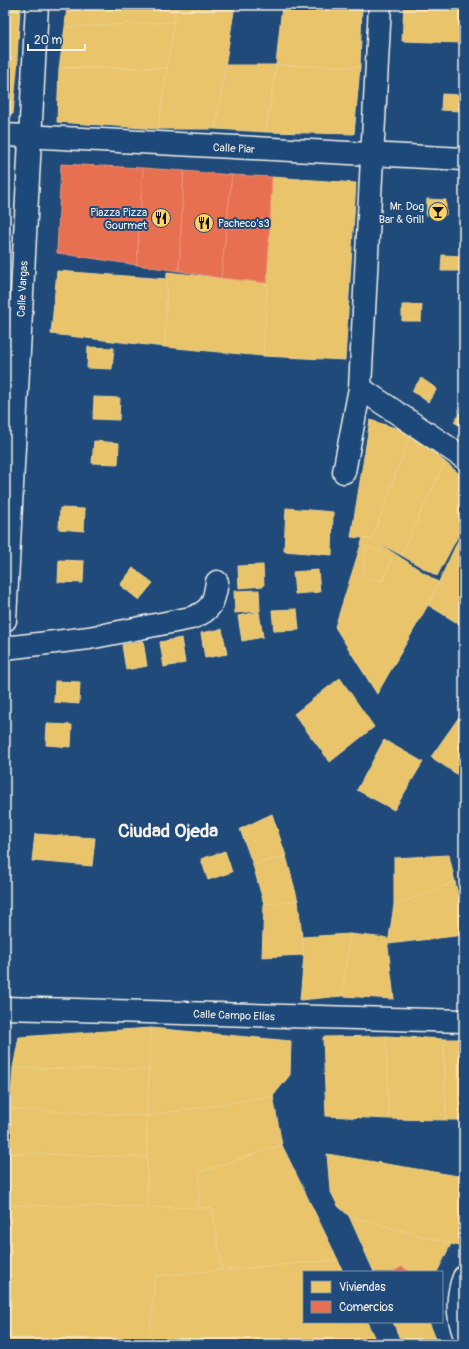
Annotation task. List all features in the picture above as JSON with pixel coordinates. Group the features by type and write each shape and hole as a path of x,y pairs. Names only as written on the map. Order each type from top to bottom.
{"street":[{"name":"Calle Vargas","path":"5,620 37,5"},
{"path":"344,472 360,388 380,5"},
{"name":"Calle Piar","path":"5,135 464,159"},
{"path":"360,388 464,458"},
{"path":"5,648 89,638 202,615 209,608 215,598 217,582"},
{"name":"Calle Campo Elías","path":"5,1008 464,1021"},
{"path":"464,1277 459,1292 459,1317 464,1334"}],"building: Viviendas":[{"path":"5,5 21,5 21,9 5,8"},
{"path":"67,5 176,5 174,22 65,27"},
{"path":"176,5 235,5 215,129 158,129"},
{"path":"282,5 362,5 360,67 276,65"},
{"path":"404,5 464,5 464,43 402,41"},
{"path":"5,9 20,10 17,58 5,57"},
{"path":"174,22 167,68 59,68 65,27"},
{"path":"5,58 18,59 13,114 5,114"},
{"path":"226,65 276,65 266,132 215,129"},
{"path":"276,65 360,67 354,134 266,132"},
{"path":"59,68 167,68 158,129 57,122"},
{"path":"442,94 461,95 461,111 441,110"},
{"path":"272,177 356,183 345,360 263,356"},
{"path":"427,199 446,200 446,215 426,215"},
{"path":"442,255 462,256 461,271 441,271"},
{"path":"57,271 167,279 165,347 51,334"},
{"path":"167,272 267,283 263,356 165,347"},
{"path":"402,305 422,305 421,321 402,321"},
{"path":"88,347 114,348 112,369 87,368"},
{"path":"421,378 437,389 428,402 412,391"},
{"path":"94,397 120,398 119,420 93,419"},
{"path":"463,408 464,409 464,428 454,422"},
{"path":"370,420 411,433 372,539 351,537"},
{"path":"411,433 445,462 401,555 372,539"},
{"path":"94,441 119,443 118,464 92,463"},
{"path":"445,462 464,478 464,524 437,576 401,555"},
{"path":"60,508 85,509 84,531 59,529"},
{"path":"286,508 333,512 332,555 284,551"},
{"path":"464,528 464,627 428,605"},
{"path":"363,538 372,539 438,582 428,605 377,694 335,627"},
{"path":"366,546 392,557 383,581 363,577"},
{"path":"59,560 84,561 83,583 58,582"},
{"path":"263,565 264,586 239,588 238,566"},
{"path":"133,568 153,583 139,600 120,585"},
{"path":"318,570 320,592 295,594 293,572"},
{"path":"259,590 260,611 235,613 234,591"},
{"path":"297,609 299,630 274,631 272,610"},
{"path":"259,612 263,637 242,641 238,616"},
{"path":"222,629 227,654 205,658 201,633"},
{"path":"181,638 185,663 164,667 160,642"},
{"path":"143,641 147,666 126,670 122,645"},
{"path":"340,678 374,727 330,762 294,714"},
{"path":"55,681 80,682 79,704 54,702"},
{"path":"464,710 464,779 431,757"},
{"path":"47,724 72,725 71,747 46,745"},
{"path":"384,740 423,762 394,810 357,790"},
{"path":"272,814 286,856 253,865 240,829"},
{"path":"35,834 95,838 92,866 32,861"},
{"path":"225,851 232,872 208,880 201,859"},
{"path":"449,855 455,882 394,905 394,858"},
{"path":"286,856 298,901 264,904 253,865"},
{"path":"455,882 464,920 464,935 388,944 394,905"},
{"path":"298,901 304,955 262,957 264,904"},
{"path":"350,934 342,996 300,1000 304,955 302,937"},
{"path":"350,934 387,938 394,999 342,996"},
{"path":"151,1028 291,1041 290,1075 273,1096 147,1116"},
{"path":"151,1028 149,1070 13,1068 19,1037"},
{"path":"386,1036 389,1119 326,1116 323,1037"},
{"path":"386,1036 444,1039 446,1120 389,1119"},
{"path":"444,1039 464,1039 464,1120 446,1120"},
{"path":"13,1068 149,1070 147,1116 10,1109"},
{"path":"273,1096 282,1145 200,1172 198,1208 147,1207 147,1116"},
{"path":"10,1109 147,1116 147,1157 6,1153"},
{"path":"282,1145 338,1260 222,1270 212,1208 198,1208 200,1172"},
{"path":"6,1153 147,1157 147,1207 5,1205"},
{"path":"327,1154 464,1177 464,1244 462,1247 349,1216 338,1206 330,1190"},
{"path":"5,1205 212,1208 222,1270 155,1276 149,1344 5,1344"},
{"path":"349,1216 451,1244 438,1271 409,1271 402,1267 394,1271 374,1271"},
{"path":"338,1260 343,1271 303,1271 303,1323 367,1323 376,1341 368,1344 149,1344 155,1276"},
{"path":"393,1323 429,1323 438,1344 402,1344"}],"building: Comercios":[{"path":"61,164 143,168 137,265 57,253"},
{"name":"Piazza Pizza Gourmet","path":"143,168 184,171 179,271 137,265"},
{"name":"Pacheco's3","path":"184,171 232,175 221,278 179,271"},
{"path":"232,175 272,177 267,283 221,278"},
{"path":"402,1267 409,1271 394,1271"}],"place":[{"name":"Mr. Dog Bar & Grill","path":"438,212"},
{"name":"Piazza Pizza Gourmet","path":"161,218"},
{"name":"Pacheco's3","path":"204,223"}],"district":[{"name":"Ciudad Ojeda","path":"168,830"}]}
